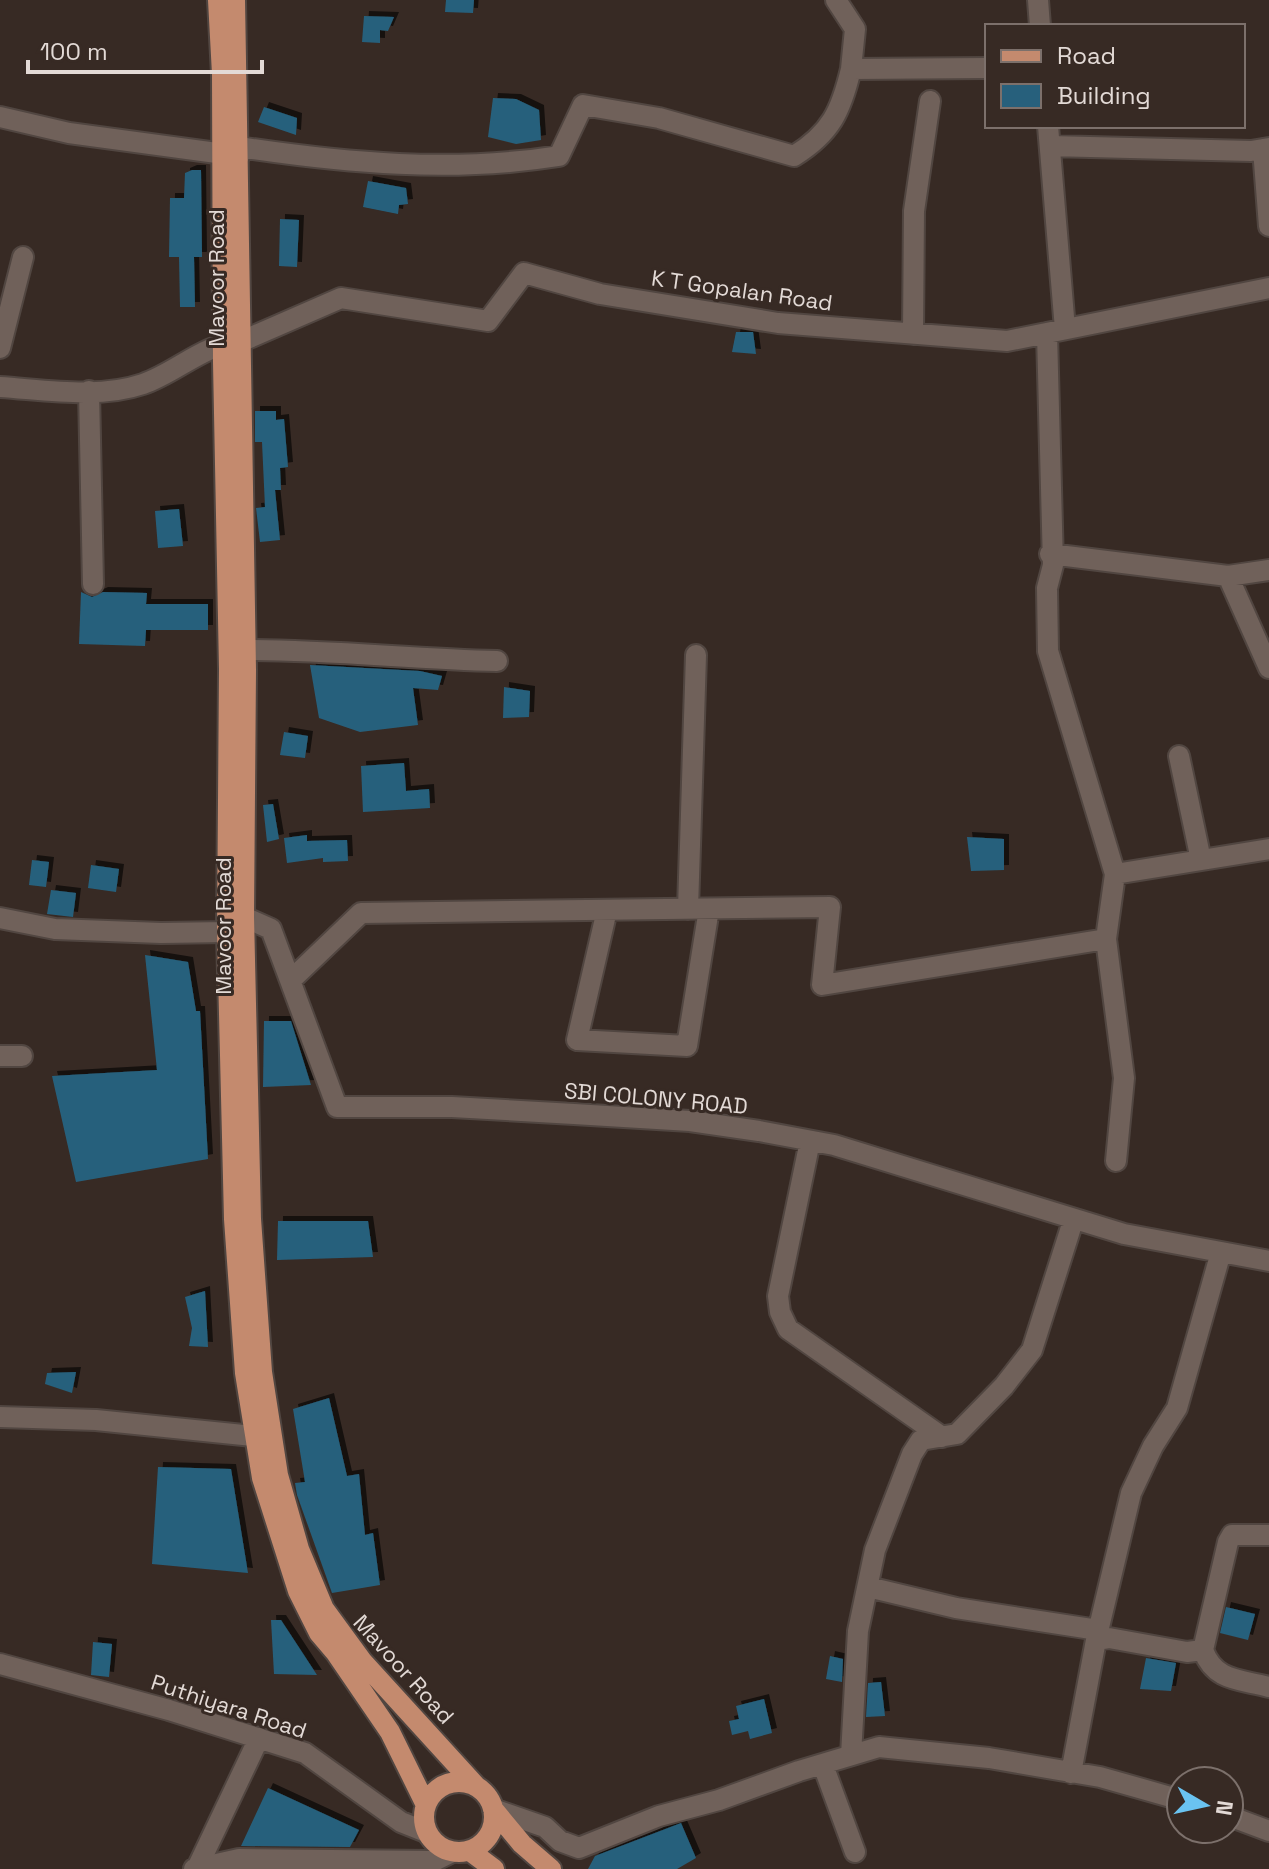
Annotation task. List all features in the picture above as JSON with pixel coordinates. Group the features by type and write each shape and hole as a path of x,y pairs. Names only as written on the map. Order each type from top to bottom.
{"main road":[{"name":"Mavoor Road","path":"218,0 234,153"},
{"name":"Mavoor Road","path":"235,0 229,333 227,932 237,1279 253,1436 283,1553 308,1615 390,1732 426,1805 426,1832"},
{"name":"Mavoor Road","path":"229,333 246,650 244,917 255,1294 262,1372 278,1475 299,1549 333,1625 484,1792 493,1809 522,1844 551,1869"},
{"path":"426,1805 443,1785 459,1782 475,1785"},
{"path":"461,1852 490,1834 493,1809"},
{"path":"426,1832 439,1847 461,1852 494,1869"}],"street":[{"path":"0,117 69,133 234,153 339,162 504,165 559,156 583,105 659,118 794,156 818,141 843,105 855,29 836,0"},
{"path":"1038,0 1040,24"},
{"path":"851,69 985,68"},
{"path":"913,334 914,211 930,101"},
{"path":"1116,1161 1124,1078 1106,939 1115,874 1048,651 1047,588 1053,565 1050,554 1056,331 1049,136 1266,148 1269,226"},
{"path":"0,348 23,257"},
{"name":"K T Gopalan Road","path":"229,333 341,298 488,321 524,273 600,294 778,323 1007,341 1269,288"},
{"path":"0,387 119,391 144,384 229,333"},
{"path":"89,391 93,584"},
{"path":"1050,554 1228,576 1269,570"},
{"path":"1228,576 1269,668"},
{"path":"246,650 331,650 355,655 497,661"},
{"path":"607,910 577,1040 687,1046 698,909 696,655"},
{"path":"1179,756 1201,860"},
{"path":"1115,874 1269,849"},
{"path":"292,979 361,913 830,907 822,985 1106,939"},
{"path":"0,918 55,929 227,932 244,917"},
{"name":"SBI COLONY ROAD","path":"244,917 271,929 337,1107 452,1107 690,1121 810,1141 897,1163 947,1183 1073,1221 1269,1261"},
{"path":"0,1056 22,1056"},
{"path":"810,1141 778,1296 780,1312 788,1329 942,1437"},
{"path":"851,1755 858,1631 875,1550 912,1454 921,1440 957,1434 1004,1386 1032,1350 1073,1221"},
{"path":"1071,1773 1097,1635 1131,1493 1153,1446 1177,1408 1221,1252"},
{"path":"0,1417 96,1420 253,1436"},
{"path":"1269,1535 1232,1535 1203,1650 1209,1667 1219,1675 1269,1687"},
{"path":"868,1587 1109,1638 1187,1652 1203,1650"},
{"name":"Puthiyara Road","path":"0,1664 305,1753 401,1822 426,1832"},
{"path":"196,1868 259,1738"},
{"path":"493,1809 545,1827 560,1841 579,1848 659,1816 719,1800 879,1747 989,1758 1133,1784 1165,1795"},
{"path":"823,1765 855,1852"},
{"path":"1245,1822 1269,1831"},
{"path":"196,1868 239,1859 327,1864 434,1861 461,1852"}],"building":[{"path":"446,0 474,0 473,13 445,12"},
{"path":"364,16 394,17 388,31 380,30 380,43 362,42"},
{"path":"493,98 516,99 539,110 541,140 516,144 488,137"},
{"path":"264,107 297,118 296,135 258,122"},
{"path":"201,170 202,257 194,257 195,307 180,307 179,257 169,257 170,198 184,198 185,173"},
{"path":"368,181 406,188 408,204 399,205 398,214 363,207"},
{"path":"280,219 299,220 297,267 279,266"},
{"path":"736,332 753,332 756,354 732,352"},
{"path":"255,411 276,411 276,420 284,419 288,467 280,468 281,490 275,490 280,540 260,542 256,508 265,507 262,442 255,442"},
{"path":"179,509 183,546 158,548 155,511"},
{"path":"81,592 92,597 103,592 147,593 146,604 208,604 208,630 146,630 145,646 79,644"},
{"path":"310,665 420,671 442,676 438,690 413,688 418,725 360,732 319,718"},
{"path":"504,687 530,691 529,717 503,718"},
{"path":"284,732 308,736 305,758 280,755"},
{"path":"404,763 406,791 429,789 430,808 363,812 361,766"},
{"path":"273,804 279,839 267,842 263,805"},
{"path":"307,835 307,841 347,840 348,861 323,862 323,858 287,863 284,838"},
{"path":"967,837 1004,839 1004,870 971,871"},
{"path":"32,860 49,862 46,887 29,885"},
{"path":"91,865 119,869 116,892 88,888"},
{"path":"51,890 76,893 73,917 47,914"},
{"path":"145,955 188,962 196,1011 200,1011 208,1159 76,1182 52,1076 157,1070"},
{"path":"264,1021 291,1021 311,1085 263,1087"},
{"path":"278,1221 368,1221 373,1257 277,1260"},
{"path":"205,1291 208,1347 189,1346 192,1328 185,1297"},
{"path":"76,1372 72,1393 45,1384 47,1373"},
{"path":"329,1398 347,1476 359,1474 365,1535 373,1533 380,1585 332,1593 297,1495 295,1483 305,1482 293,1409"},
{"path":"158,1467 231,1469 248,1573 152,1564"},
{"path":"1226,1607 1255,1614 1248,1640 1220,1633"},
{"path":"271,1620 281,1620 317,1675 274,1674"},
{"path":"93,1642 112,1644 109,1677 91,1675"},
{"path":"830,1656 843,1659 842,1682 826,1679"},
{"path":"1146,1658 1176,1663 1171,1691 1140,1689"},
{"path":"881,1682 885,1716 866,1717 868,1683"},
{"path":"764,1699 772,1733 750,1739 748,1731 732,1735 729,1721 739,1719 736,1706"},
{"path":"268,1788 359,1830 350,1847 241,1846"},
{"path":"681,1823 696,1858 677,1869 588,1869 595,1856"}]}
